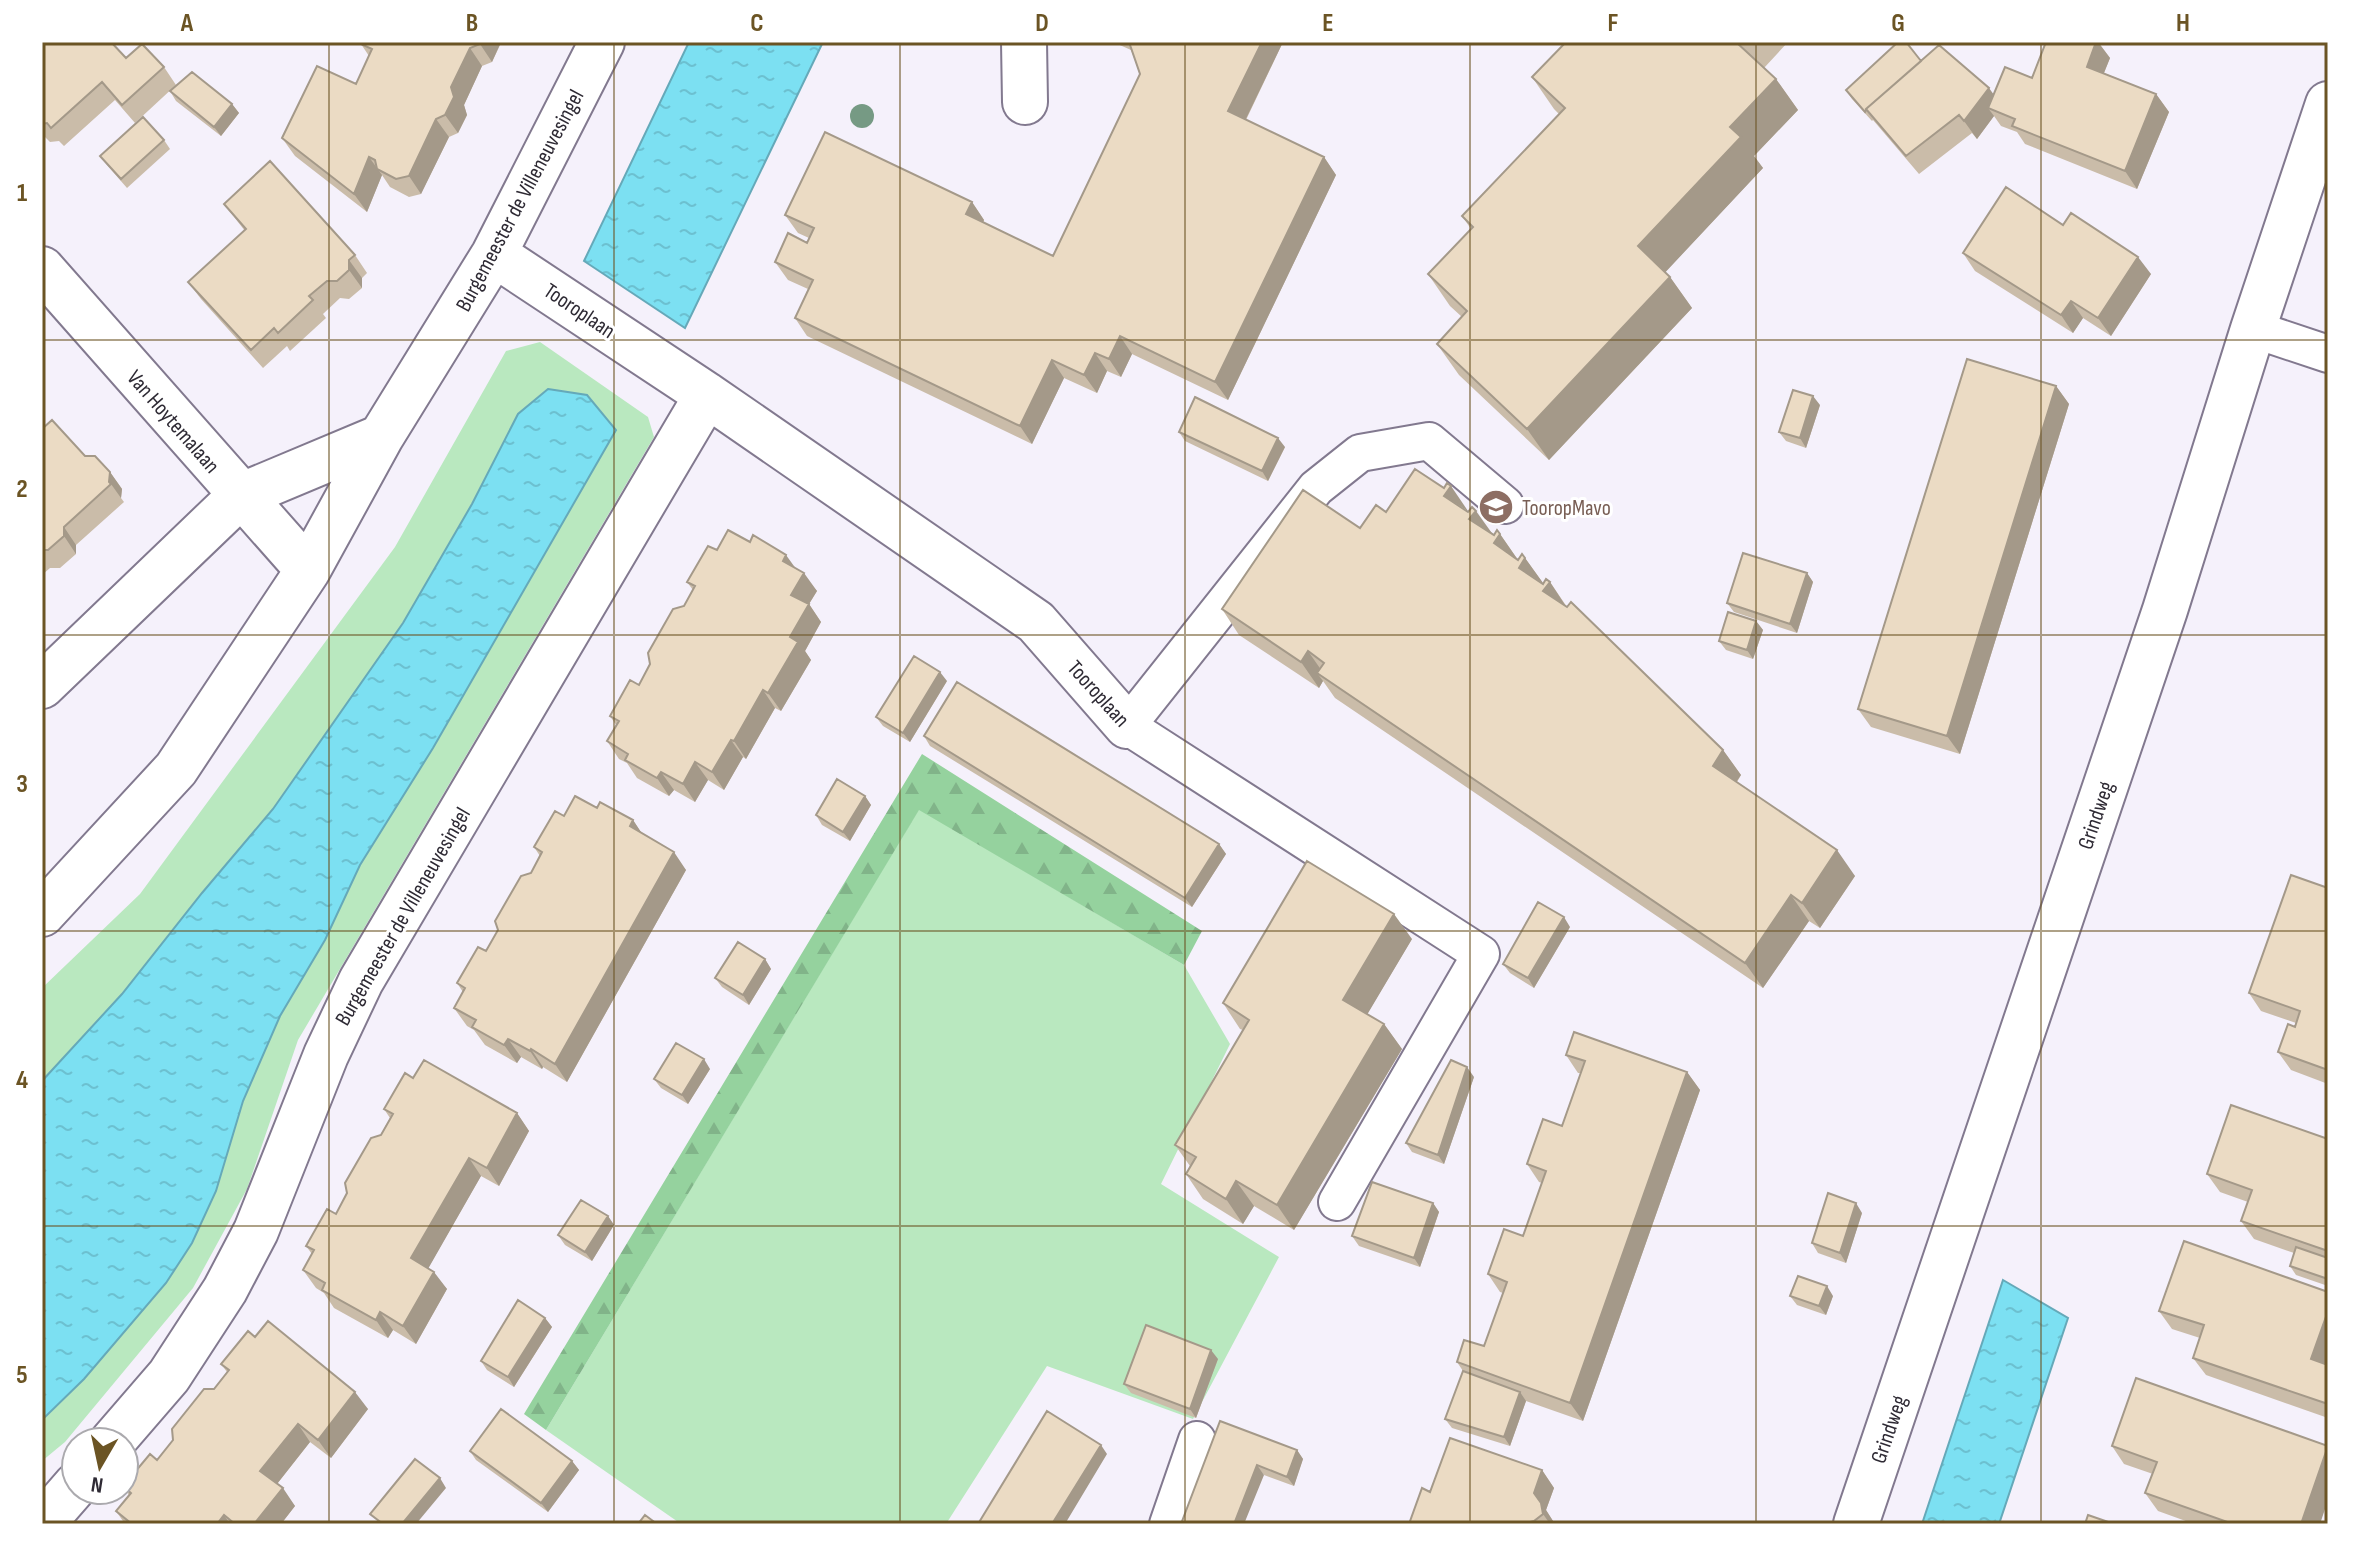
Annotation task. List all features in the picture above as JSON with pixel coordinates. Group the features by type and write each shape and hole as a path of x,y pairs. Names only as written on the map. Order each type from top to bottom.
{"street":[{"name":"Burgemeester de Villeneuvesingel","path":"42,914 176,769 308,570 381,437 494,254 602,42"},
{"path":"1024,42 1025,102"},
{"name":"Grindweg","path":"1856,1524 2165,610 2328,104"},
{"name":"Tooroplaan","path":"494,254 690,384 1036,622 1127,726"},
{"name":"Van Hoytemalaan","path":"42,269 308,570"},
{"name":"Burgemeester de Villeneuvesingel","path":"126,1426 169,1376 225,1290 256,1231 320,1067 361,981 690,384"},
{"path":"42,686 240,496 381,437"},
{"path":"42,1524 60,1503"}],"lane":[{"path":"2253,329 2328,354"},
{"path":"1127,726 1316,488 1360,453 1429,441 1505,505"},
{"name":"Tooroplaan","path":"1127,726 1481,954 1337,1202"},
{"path":"1168,1524 1197,1440"}],"green space":[{"path":"540,342 648,417 654,437 298,1040 247,1189 193,1288 78,1426 60,1426 60,1446 42,1461 42,988 140,894 395,547 506,351"},
{"path":"922,754 1202,931 1184,965 919,810 546,1430 524,1414"},
{"path":"919,809 1184,965 1230,1044 1161,1184 1279,1257 1193,1419 1047,1366 946,1524 681,1524 546,1430"}],"water":[{"path":"689,42 823,42 685,328 584,261"},
{"path":"548,389 587,395 616,430 433,748 360,865 325,940 280,1016 243,1101 216,1191 192,1243 166,1283 84,1379 42,1420 42,1081 122,994 273,809 403,623 472,504 518,414"},
{"path":"2003,1280 2068,1318 1999,1524 1922,1524"}],"building":[{"path":"42,42 111,42 126,58 142,44 164,67 122,105 102,82 51,128 47,123 42,124"},
{"path":"362,42 481,42 470,48 451,87 454,97 445,115 436,119 409,176 396,179 377,169 375,160 369,157 354,194 282,138 317,66 356,84 372,49"},
{"path":"1129,42 1262,42 1228,111 1324,157 1215,382 1120,336 1109,359 1095,353 1084,375 1052,360 1020,426 795,318 813,280 775,262 788,233 807,243 814,228 785,215 825,132 972,202 966,214 1053,256 1140,74"},
{"path":"1566,42 1736,42 1776,79 1730,127 1741,137 1638,246 1670,277 1527,429 1437,344 1467,311 1428,274 1473,227 1462,216 1565,108 1532,77"},
{"path":"1898,42 1906,42 1921,61 1865,112 1846,90"},
{"path":"2046,42 2096,42 2087,67 2156,94 2125,171 2012,126 2015,119 1988,108 2005,67 2032,78"},
{"path":"1939,45 1989,88 1964,121 1959,115 1906,156 1866,109"},
{"path":"192,72 232,104 214,127 170,91"},
{"path":"143,117 164,140 121,179 100,156"},
{"path":"270,161 355,255 349,260 349,270 337,281 327,281 309,296 313,300 278,333 274,328 251,350 188,282 246,229 224,204"},
{"path":"2006,187 2063,225 2071,213 2138,257 2098,318 2071,301 2061,315 1963,253"},
{"path":"1967,359 2056,386 1947,736 1858,709"},
{"path":"1793,390 1813,396 1800,438 1779,432"},
{"path":"1195,397 1278,438 1262,471 1179,432"},
{"path":"52,420 85,456 95,456 110,472 111,484 64,527 64,536 48,550 42,550 42,429"},
{"path":"1415,469 1444,488 1447,483 1451,486 1444,496 1468,512 1472,507 1476,511 1469,519 1494,535 1497,530 1500,534 1494,543 1518,560 1522,554 1525,558 1519,568 1543,584 1546,579 1550,582 1543,591 1567,607 1571,602 1723,750 1713,766 1837,850 1802,903 1791,895 1745,963 1317,673 1324,663 1308,651 1301,662 1222,609 1303,490 1360,528 1376,505 1386,512"},
{"path":"728,530 750,542 753,535 786,555 783,561 804,573 791,595 809,604 790,637 798,642 768,693 763,690 712,772 695,762 683,784 661,772 657,778 625,760 628,754 607,741 619,721 610,716 630,680 639,685 650,664 648,653 673,609 684,606 695,586 687,582 708,546 717,550"},
{"path":"1743,553 1807,573 1790,624 1727,603"},
{"path":"1728,612 1756,621 1747,650 1719,641"},
{"path":"914,656 940,672 903,733 876,717"},
{"path":"957,682 1219,844 1185,898 924,736"},
{"path":"837,779 865,796 843,832 816,815"},
{"path":"575,796 597,808 600,802 633,820 630,826 674,852 555,1064 508,1039 504,1045 472,1027 476,1020 454,1008 465,988 457,983 478,947 486,951 498,930 495,921 521,876 531,873 542,852 534,847 555,811 564,816"},
{"path":"1307,861 1394,914 1343,1000 1384,1024 1277,1205 1236,1181 1226,1199 1186,1174 1196,1157 1175,1145 1249,1020 1223,1003"},
{"path":"2291,875 2328,888 2328,1070 2278,1052 2288,1024 2295,1027 2300,1011 2249,993"},
{"path":"1538,902 1564,917 1528,978 1503,964"},
{"path":"738,942 765,959 743,995 715,978"},
{"path":"1574,1032 1687,1072 1570,1403 1457,1362 1464,1340 1484,1346 1507,1282 1488,1274 1504,1229 1523,1236 1546,1171 1527,1164 1543,1119 1562,1126 1585,1061 1566,1055"},
{"path":"676,1043 704,1059 682,1095 654,1079"},
{"path":"424,1060 517,1113 487,1168 469,1158 411,1258 434,1272 403,1326 380,1312 376,1320 322,1290 325,1283 303,1270 314,1250 306,1246 327,1209 336,1214 347,1193 345,1183 371,1138 381,1135 393,1114 384,1109 405,1073 413,1078"},
{"path":"1451,1060 1467,1067 1438,1155 1406,1143"},
{"path":"2231,1105 2328,1139 2328,1251 2241,1221 2252,1190 2207,1174"},
{"path":"1372,1182 1433,1203 1414,1258 1352,1236"},
{"path":"1828,1193 1856,1203 1840,1253 1812,1243"},
{"path":"581,1200 608,1216 585,1252 558,1235"},
{"path":"2184,1241 2328,1292 2328,1311 2311,1359 2328,1365 2328,1404 2193,1358 2204,1325 2159,1311"},
{"path":"2296,1247 2328,1258 2328,1279 2290,1266"},
{"path":"1798,1276 1827,1286 1819,1306 1790,1296"},
{"path":"518,1300 545,1318 508,1377 481,1361"},
{"path":"268,1321 355,1392 318,1440 298,1424 260,1471 283,1488 254,1524 235,1524 224,1515 217,1524 132,1524 116,1511 120,1506 140,1506 140,1466 150,1454 157,1460 173,1440 172,1429 204,1389 214,1389 229,1370 221,1364 248,1331 255,1337"},
{"path":"1146,1325 1211,1350 1190,1409 1124,1384"},
{"path":"1463,1371 1520,1392 1504,1437 1445,1419"},
{"path":"2136,1378 2328,1446 2301,1524 2233,1524 2145,1493 2157,1462 2112,1446"},
{"path":"501,1409 572,1461 541,1503 470,1451"},
{"path":"1047,1411 1101,1445 1052,1524 978,1524"},
{"path":"1220,1421 1297,1450 1287,1477 1257,1465 1234,1524 1181,1524"},
{"path":"1450,1438 1542,1470 1534,1493 1541,1503 1543,1514 1534,1521 1522,1524 1409,1524 1422,1488 1430,1492"},
{"path":"415,1459 440,1478 402,1524 383,1524 370,1514"},
{"path":"645,1515 657,1524 638,1524"},
{"path":"2088,1515 2114,1524 2085,1524"}],"place":[{"name":"TooropMavo","path":"1496,507"}]}
